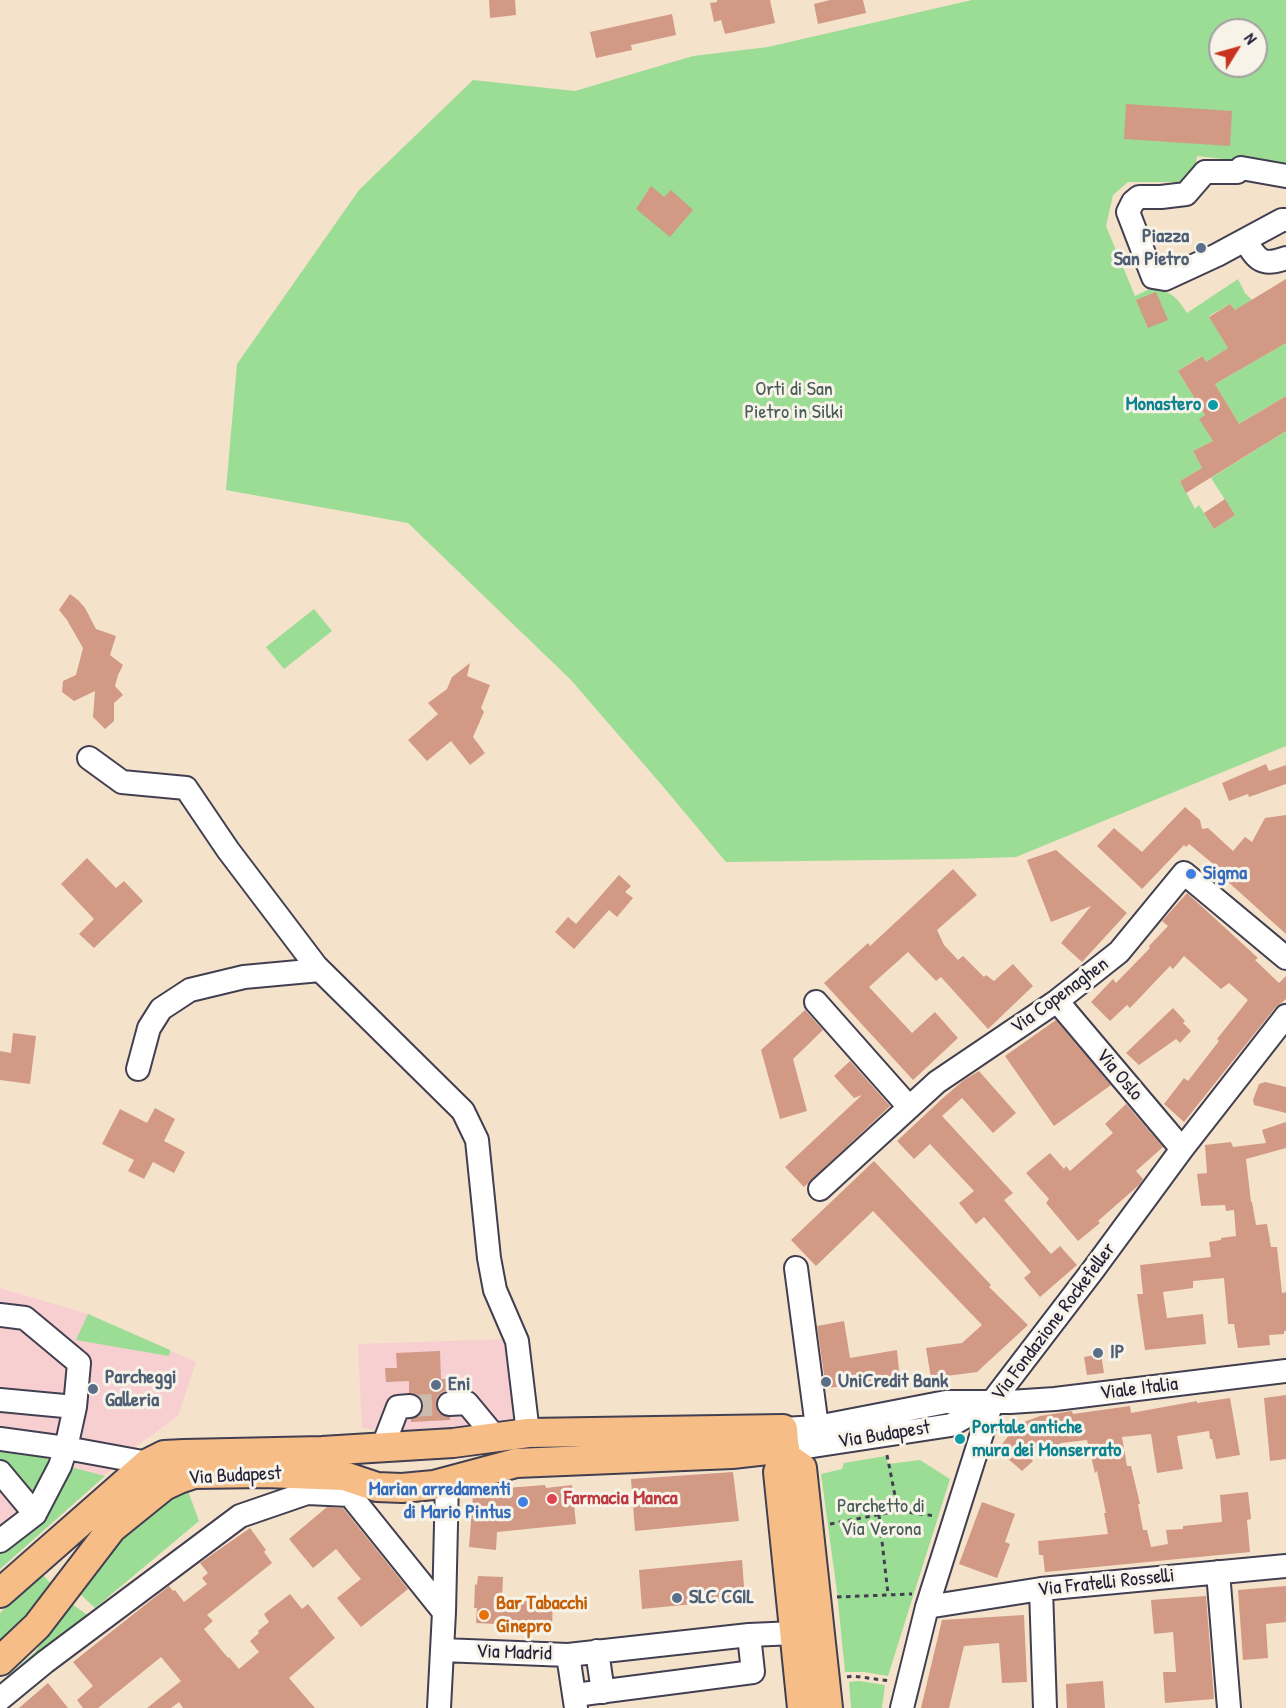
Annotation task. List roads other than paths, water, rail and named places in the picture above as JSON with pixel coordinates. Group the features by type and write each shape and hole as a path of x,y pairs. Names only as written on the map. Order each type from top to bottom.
{"main road":[{"name":"Via Budapest","path":"0,1593 148,1463 164,1455 322,1451 453,1443 528,1433 784,1444"},
{"path":"447,1480 455,1470 453,1443"},
{"name":"Via Budapest","path":"0,1661 37,1626 112,1528 164,1486 194,1474 264,1473 344,1476 377,1487 402,1488 434,1485 516,1463 732,1454 784,1444"},
{"path":"784,1444 778,1472 802,1708"},
{"path":"784,1444 802,1468 828,1708"},
{"path":"382,1446 387,1476 402,1488"}],"street":[{"path":"1286,176 1241,168 1238,172 1205,172 1186,194 1161,197 1140,196 1133,202 1128,212 1153,277 1165,279 1286,220"},
{"path":"1245,240 1258,259 1276,262 1286,258"},
{"path":"89,758 122,782 186,788 228,850 320,970 463,1111 477,1140 489,1258 495,1290 517,1341 528,1433"},
{"name":"Via Copenaghen","path":"820,1189 936,1082 1057,1001 1119,952 1184,873 1286,958"},
{"path":"138,1069 149,1028 161,1009 190,990 244,977 320,970"},
{"name":"Via Oslo","path":"1057,1001 1182,1149"},
{"path":"816,1002 909,1107"},
{"name":"Via Fondazione Rockefeller","path":"902,1708 923,1600 992,1402 1094,1270 1182,1149 1286,1016"},
{"path":"796,1268 818,1427"},
{"path":"0,1315 25,1318 79,1363 75,1407 60,1466 35,1514 0,1541"},
{"name":"Viale Italia","path":"992,1402 1055,1399 1286,1371"},
{"path":"0,1400 75,1407"},
{"name":"Via Budapest","path":"784,1444 818,1427 946,1402 992,1402"},
{"name":"Via Budapest","path":"784,1444 813,1446 951,1425 992,1402"},
{"path":"449,1404 467,1403 496,1438"},
{"path":"382,1446 398,1407 410,1406"},
{"path":"0,1439 148,1463"},
{"path":"0,1472 35,1514"},
{"path":"439,1708 447,1480"},
{"name":"Via Budapest","path":"0,1699 54,1655 240,1516 307,1493 350,1495 444,1612"},
{"name":"Via Fratelli Rosselli","path":"923,1600 1286,1566"},
{"path":"1218,1572 1229,1708"},
{"path":"1041,1589 1045,1708"},
{"path":"568,1654 749,1635 795,1633"},
{"path":"576,1702 603,1692 753,1672 749,1635"},
{"name":"Via Madrid","path":"442,1650 568,1654 576,1702"},
{"path":"597,1651 603,1692"}],"tunnel":[{"path":"410,1406 449,1404"}],"place":[{"name":"Piazza San Pietro","path":"1201,248"},
{"name":"Monastero","path":"1213,405"},
{"name":"Sigma","path":"1191,874"},
{"name":"IP","path":"1098,1353"},
{"name":"UniCredit Bank","path":"826,1382"},
{"name":"Eni","path":"436,1385"},
{"name":"Parcheggi Galleria","path":"93,1389"},
{"name":"Portale antiche mura dei Monserrato","path":"960,1439"},
{"name":"Farmacia Manca","path":"552,1499"},
{"name":"Marian arredamenti di Mario Pintus","path":"523,1502"},
{"name":"SLC CGIL","path":"677,1598"},
{"name":"Bar Tabacchi Ginepro","path":"484,1615"}],"park label":[{"name":"Orti di San Pietro in Silki","path":"794,402"},
{"name":"Parchetto di Via Verona","path":"881,1518"}]}
